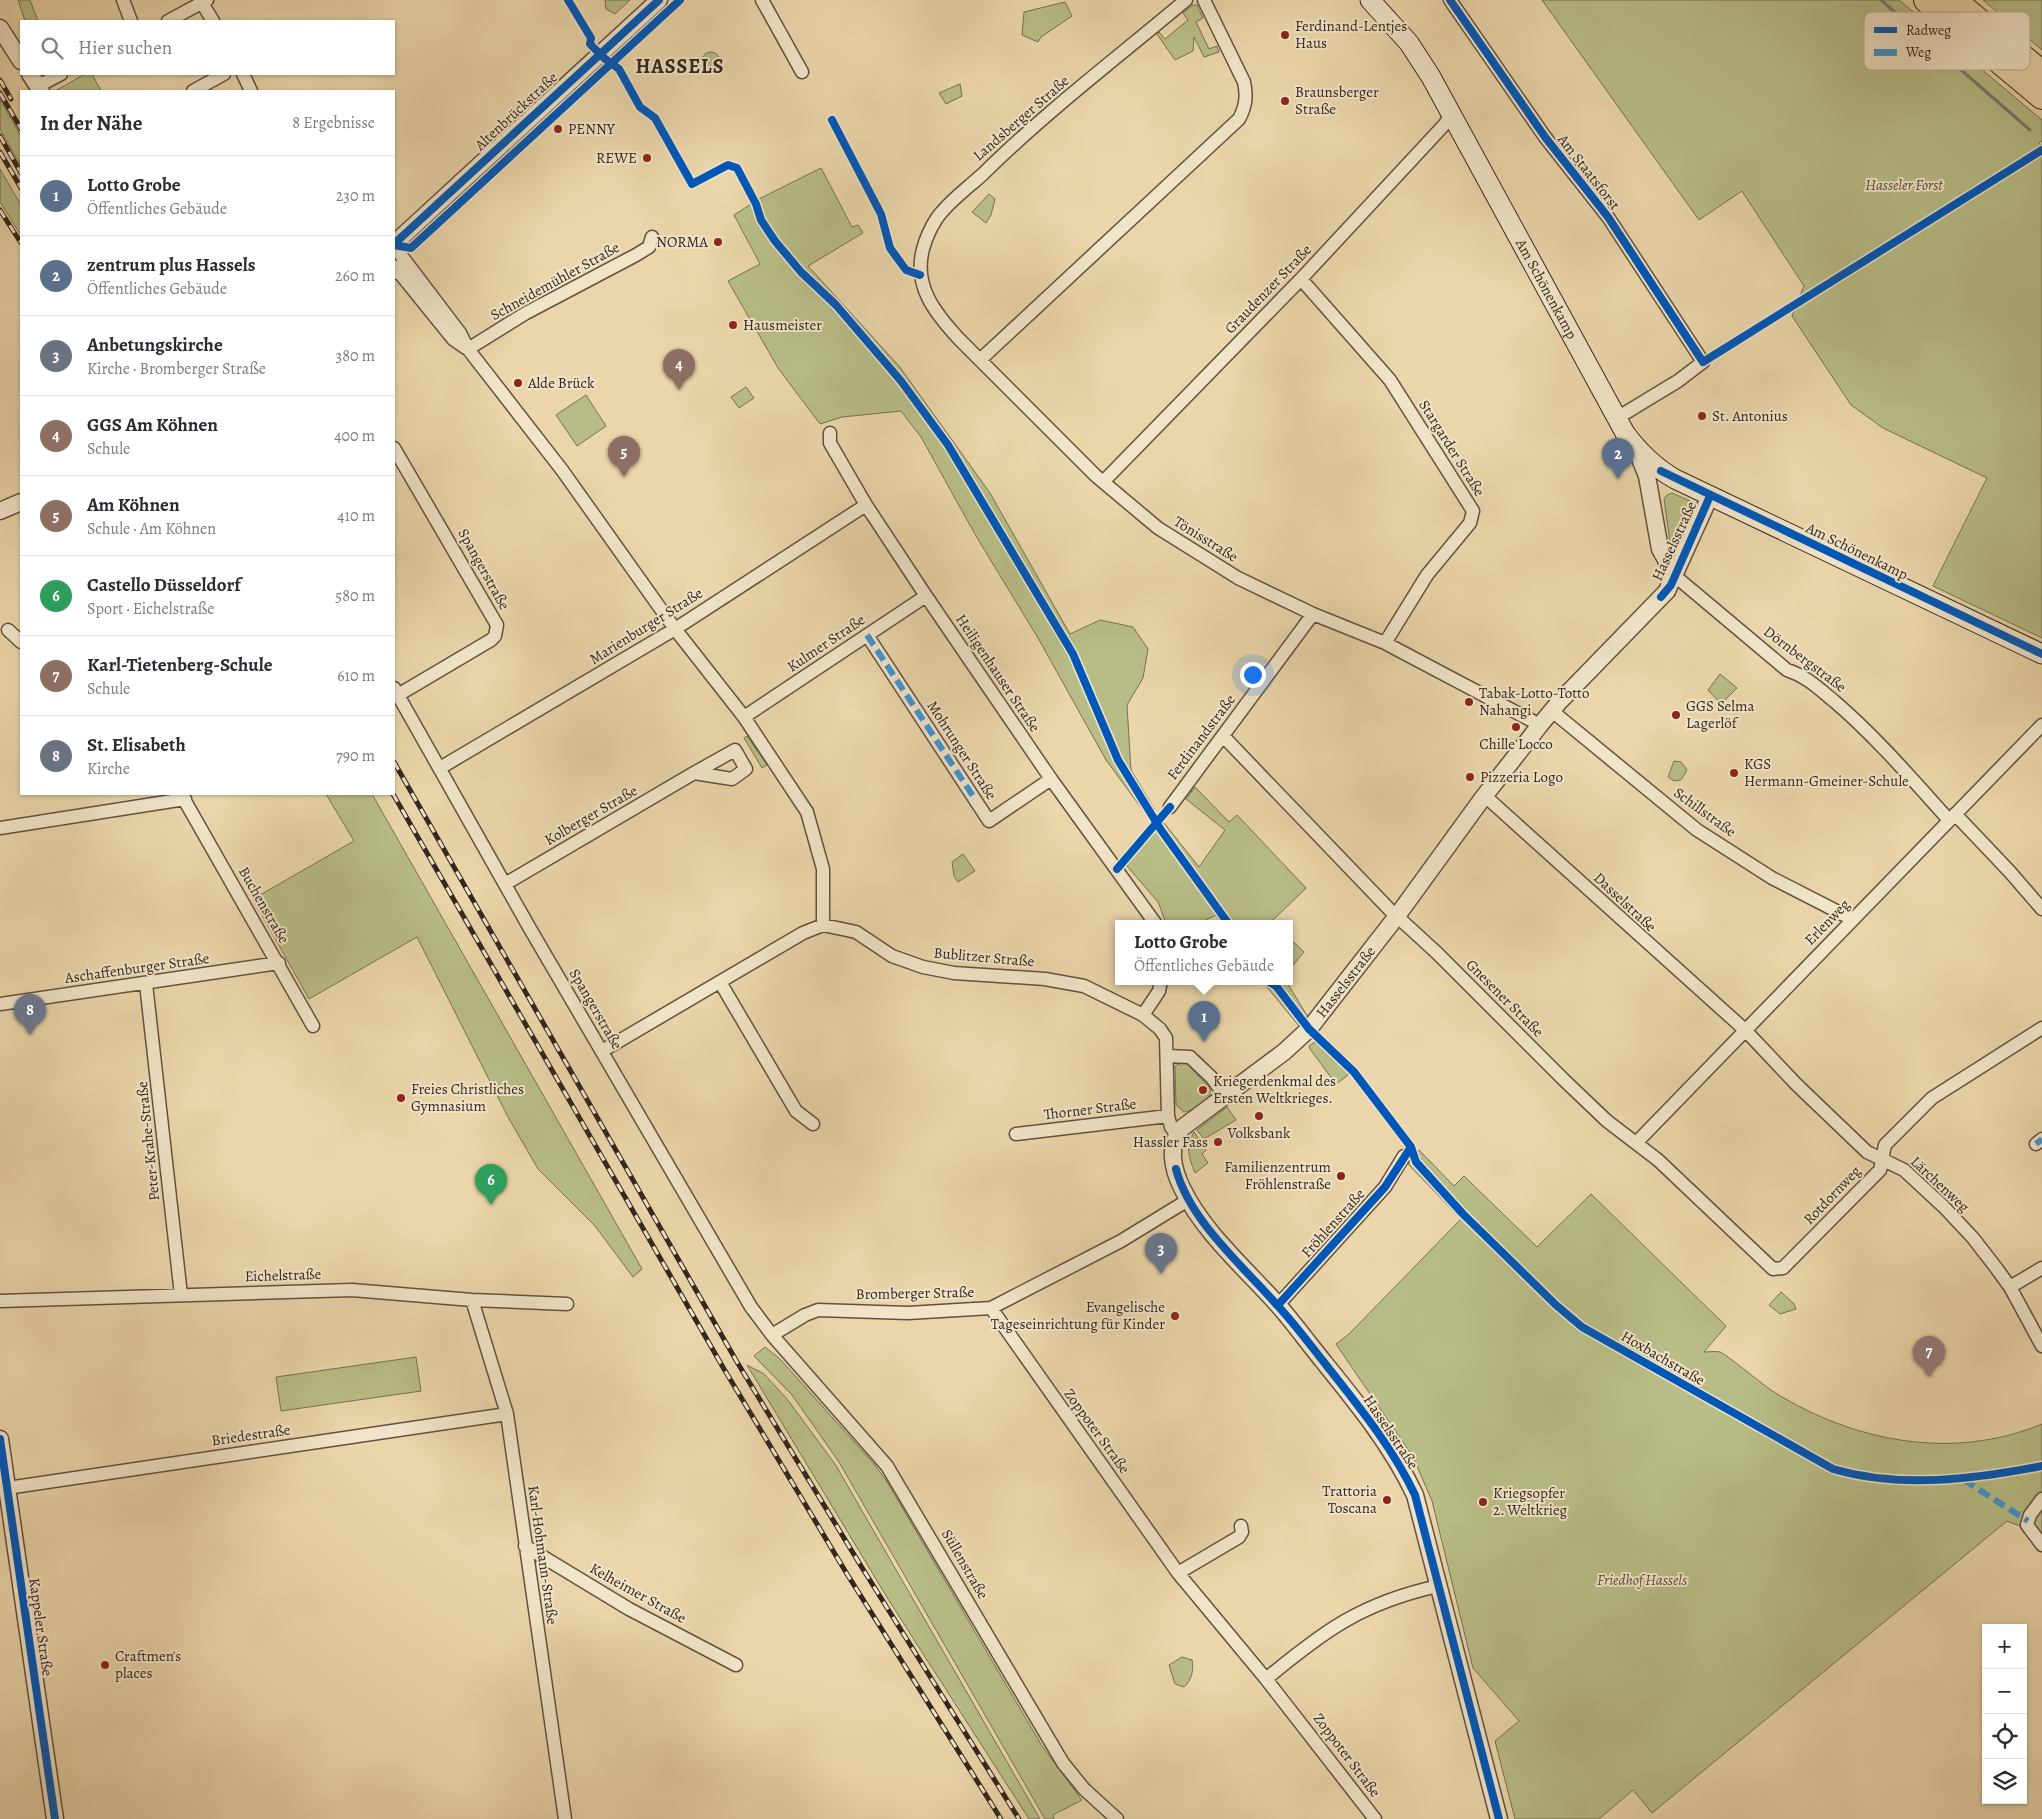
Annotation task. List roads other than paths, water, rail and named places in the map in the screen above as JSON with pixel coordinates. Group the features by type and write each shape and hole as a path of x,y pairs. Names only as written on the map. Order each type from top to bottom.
{"highway":[{"path":"1926,0 1940,12"},
{"path":"1954,0 1968,12"},
{"path":"2030,63 2042,73"},
{"path":"2011,70 2042,96"}],"main road":[{"name":"Am Schönenkamp","path":"1370,0 1409,43 1451,114 1617,418 1636,447 1655,467 1710,496 2042,654"}],"street":[{"path":"123,0 131,20"},
{"name":"Altenbrückstraße","path":"395,244 659,0"},
{"path":"762,0 802,72"},
{"name":"Landsberger Straße","path":"923,287 920,275 923,250 938,217 1010,147 1186,0"},
{"path":"981,359 1239,119 1246,102 1244,82 1240,70 1204,0"},
{"name":"Am Staatsforst","path":"1450,0 1545,137 1608,217 1703,362 1678,381 1617,418"},
{"path":"170,20 205,1 213,20"},
{"path":"0,28 20,59"},
{"path":"36,84 58,75"},
{"path":"195,90 222,75"},
{"path":"243,75 251,90"},
{"name":"Graudenzer Straße","path":"1103,482 1301,279 1445,124 1451,114"},
{"name":"Schneidemühler Straße","path":"468,349 526,313 636,255 649,247 652,237"},
{"path":"395,246 460,333 468,349 562,470 675,628 744,717 807,812 822,869 823,925 803,933 602,1051"},
{"path":"396,270 454,339 468,349"},
{"name":"Stargarder Straße","path":"1301,279 1390,380 1473,511 1470,523 1427,575 1385,643"},
{"name":"Tönisstraße","path":"923,287 938,316 1103,482 1158,528 1222,569 1313,614 1385,643 1540,725"},
{"name":"Heiligenhauser Straße","path":"830,433 830,443 866,505 926,596 1051,778 1152,920"},
{"name":"Hasselsstraße","path":"1636,447 1637,455 1645,470 1662,556 1661,597"},
{"name":"Spangerstraße","path":"395,450 448,537 497,626 495,636 491,640 396,692 505,884 751,1307 772,1335"},
{"name":"Hasselsstraße","path":"1650,497 1659,484 1675,479"},
{"name":"Hasselsstraße","path":"1499,1819 1415,1495 1404,1474 1346,1390 1278,1305 1230,1255 1188,1200 1178,1179 1172,1148 1176,1134 1284,1052 1302,1036 1397,916 1540,725 1671,585 1710,496"},
{"path":"0,512 20,502"},
{"name":"Marienburger Straße","path":"440,768 675,628 866,505"},
{"name":"Hasselsstraße","path":"1662,556 1682,560"},
{"name":"Hasselsstraße","path":"1662,556 1675,576"},
{"name":"Dörnbergstraße","path":"1675,576 1786,670 1802,674 1850,714 1952,817 2010,872 2042,909"},
{"name":"Kulmer Straße","path":"744,717 926,596"},
{"name":"Ferdinandstraße","path":"1170,807 1313,614"},
{"path":"8,630 20,641"},
{"name":"Mohrunger Straße","path":"867,635 989,821 1051,778"},
{"name":"Schillstraße","path":"1552,711 1697,830 1772,878 1852,919"},
{"name":"Erlenweg","path":"1636,1143 2042,725"},
{"name":"Gnesener Straße","path":"1223,736 1397,916 1596,1111 1658,1160 1776,1270"},
{"name":"Kolberger Straße","path":"505,884 694,773"},
{"name":"Dasselstraße","path":"1485,796 1745,1030"},
{"name":"Buchenstraße","path":"0,828 183,797 279,963 313,1026"},
{"name":"Bublitzer Straße","path":"823,925 856,932 892,956 923,967 954,973 1045,978 1084,986 1143,1015"},
{"name":"Aschaffenburger Straße","path":"0,1004 279,963"},
{"path":"720,982 796,1111 813,1124"},
{"name":"Peter-Krahe-Straße","path":"146,984 181,1295"},
{"path":"1160,985 1159,991 1143,1015 1164,1033 1168,1056 1168,1116 1171,1127 1176,1134"},
{"name":"Rotdornweg","path":"1776,1270 1783,1268 1880,1170 1885,1145 1932,1098 2042,1028"},
{"name":"Lärchenweg","path":"1745,1030 1796,1084 1867,1152 1904,1170 1973,1238 2010,1287 2042,1346"},
{"path":"1168,1056 1190,1058 1212,1078 1225,1096"},
{"name":"Thorner Straße","path":"1016,1134 1168,1116"},
{"name":"Fröhlenstraße","path":"1278,1305 1385,1187 1404,1156"},
{"name":"Bromberger Straße","path":"772,1335 805,1315 818,1310 908,1312 991,1308 1121,1241 1188,1200"},
{"path":"2010,1287 2042,1268"},
{"name":"Eichelstraße","path":"0,1301 352,1290 472,1300 567,1304"},
{"name":"Karl-Hohmann-Straße","path":"472,1300 507,1414 565,1819"},
{"name":"Zoppoter Straße","path":"991,1308 1178,1573 1266,1679 1375,1819"},
{"name":"Süllenstraße","path":"772,1335 887,1466 1063,1763 1084,1789 1117,1819"},
{"name":"Briedestraße","path":"3,1488 507,1414"},
{"name":"Kappeler Straße","path":"0,1439 3,1488 55,1819"},
{"path":"2042,1499 2030,1515 2027,1525 2028,1529 2042,1545"},
{"path":"1178,1573 1238,1537 1242,1532 1241,1526"},
{"name":"Kelheimer Straße","path":"525,1546 629,1609 736,1665"},
{"path":"1266,1679 1308,1644 1360,1611 1389,1599 1438,1586"}],"waterway":[{"path":"1881,0 1895,12"},
{"path":"1961,70 2030,130"}],"railway":[{"path":"0,80 11,99"},
{"path":"0,93 20,127"},
{"path":"0,136 20,171"},
{"path":"0,152 20,186"},
{"path":"0,210 20,241"},
{"path":"395,764 737,1362 861,1566 1019,1819"},
{"path":"394,795 724,1369 847,1574 1001,1819"}],"place":[{"name":"Ferdinand-Lentjes Haus","path":"1285,35"},
{"name":"Braunsberger Straße","path":"1285,101"},
{"name":"PENNY","path":"558,129"},
{"name":"REWE","path":"647,158"},
{"name":"NORMA","path":"718,242"},
{"name":"Hausmeister","path":"733,325"},
{"name":"Alde Brück","path":"518,383"},
{"name":"GGS Am Köhnen","path":"679,390"},
{"name":"St. Antonius","path":"1702,416"},
{"name":"Am Köhnen","path":"624,477"},
{"name":"zentrum plus Hassels","path":"1618,479"},
{"name":"Tabak-Lotto-Totto Nahangi","path":"1469,702"},
{"name":"GGS Selma Lagerlöf","path":"1676,715"},
{"name":"Chille Locco","path":"1516,727"},
{"name":"KGS Hermann-Gmeiner-Schule","path":"1734,773"},
{"name":"Pizzeria Logo","path":"1470,777"},
{"name":"St. Elisabeth","path":"30,1035"},
{"name":"Lotto Grobe","path":"1204,1042"},
{"name":"Kriegerdenkmal des Ersten Weltkrieges.","path":"1203,1090"},
{"name":"Freies Christliches Gymnasium","path":"401,1098"},
{"name":"Volksbank","path":"1259,1116"},
{"name":"Hassler Fass","path":"1218,1142"},
{"name":"Familienzentrum Fröhlenstraße","path":"1341,1176"},
{"name":"Castello Düsseldorf","path":"491,1205"},
{"name":"Anbetungskirche","path":"1161,1274"},
{"name":"Evangelische Tageseinrichtung für Kinder","path":"1175,1316"},
{"name":"Karl-Tietenberg-Schule","path":"1929,1377"},
{"name":"Trattoria Toscana","path":"1387,1500"},
{"name":"Kriegsopfer 2. Weltkrieg","path":"1483,1502"},
{"name":"Craftmen's places","path":"105,1665"}],"district":[{"name":"HASSELS","path":"680,66"}],"park label":[{"name":"Hasseler Forst","path":"1904,185"},
{"name":"Friedhof Hassels","path":"1642,1580"}]}
